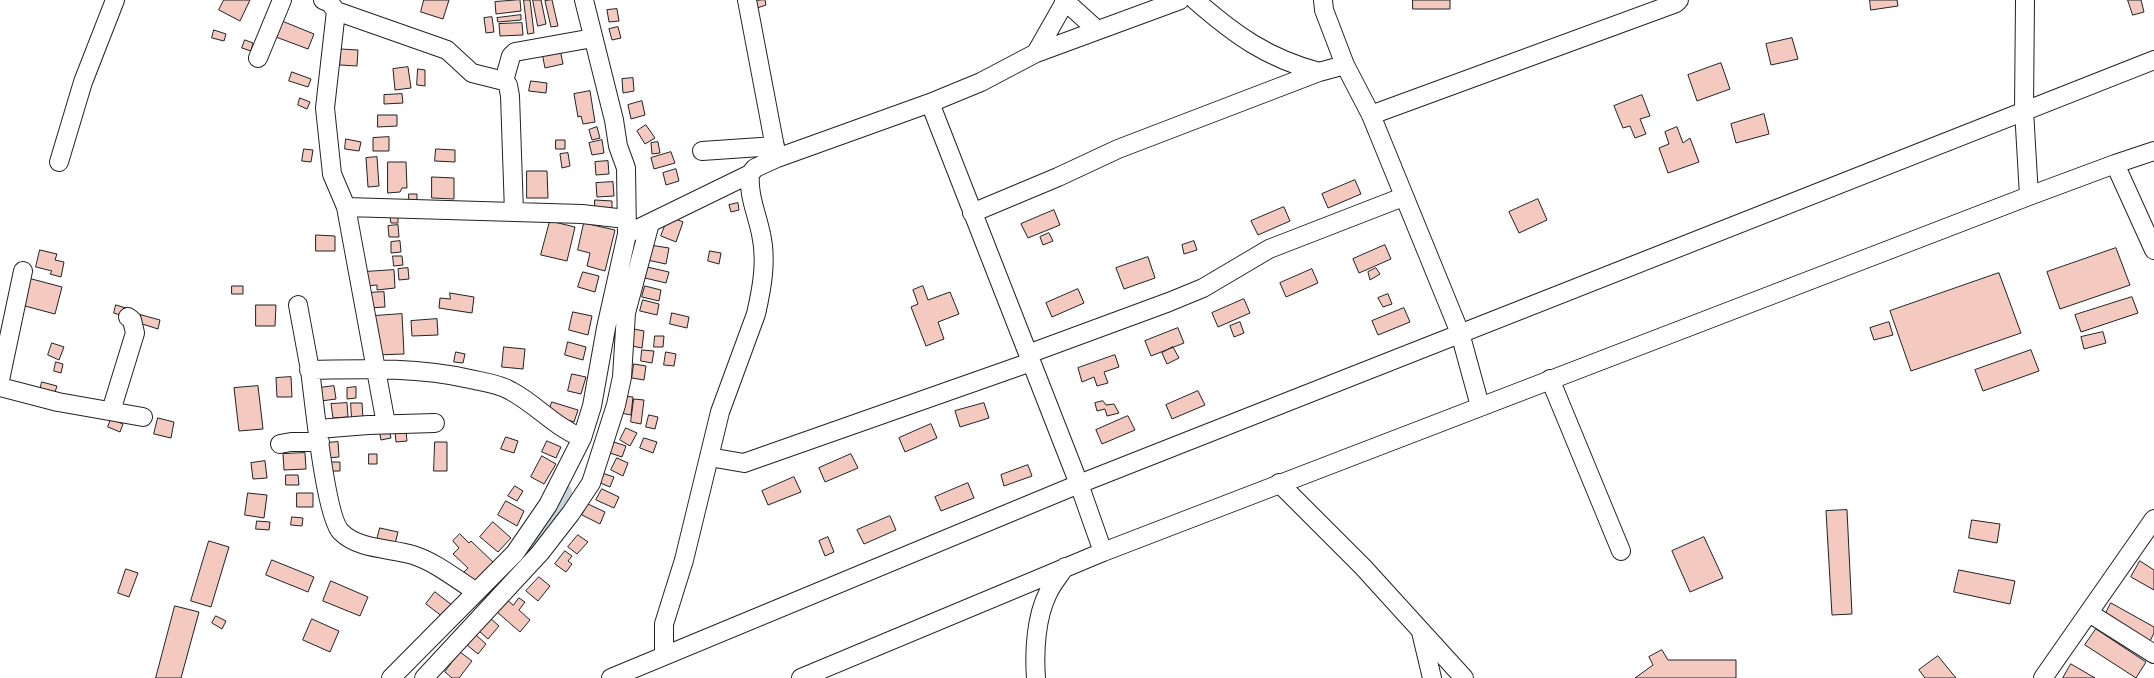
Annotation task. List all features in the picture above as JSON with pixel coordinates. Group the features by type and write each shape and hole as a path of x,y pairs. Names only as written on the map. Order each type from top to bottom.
{"street":[{"path":"59,162 83,82 115,0"},
{"path":"258,58 282,0"},
{"path":"391,678 475,591 515,553 548,505 582,438 597,399 606,328 627,226 626,168 618,146 614,120 584,0"},
{"path":"747,0 776,152"},
{"path":"1036,53 1065,0 1097,30"},
{"path":"702,151 776,152 930,103 981,82 1036,53 1180,0"},
{"path":"1195,0 1240,38 1259,49 1295,65 1319,72"},
{"path":"1323,0 1324,10 1345,65 1371,115 1403,197 1460,333 1480,406"},
{"path":"1371,115 1676,3 1679,0"},
{"path":"2025,0 2024,110 2029,196"},
{"path":"386,424 346,207 332,174 325,108 330,6 446,50 472,72 504,81 508,85 510,96 514,212"},
{"path":"504,81 511,56 515,52 593,38"},
{"path":"611,678 1079,484 2154,60"},
{"path":"972,213 1058,177 1118,149 1319,72 1345,65"},
{"path":"930,103 1079,484 1103,552"},
{"path":"801,678 1065,567 1279,483 2029,196 2153,151"},
{"path":"346,207 582,214 627,226 647,224 750,174 755,168 776,152"},
{"path":"2115,164 2154,250"},
{"path":"664,655 664,624 684,560 720,412 756,314 760,297 763,273 762,234 753,209 750,174"},
{"path":"709,457 744,463 1029,358 1203,288 1269,249 1403,197"},
{"path":"424,678 540,552 571,513 591,482 606,438 620,388 626,313 647,224"},
{"path":"0,380 23,271"},
{"path":"298,304 334,522 341,532 363,544 412,555 430,562 475,591"},
{"path":"111,411 134,334 132,320 128,317"},
{"path":"310,370 375,368 450,374 510,390 550,421 566,431 582,438"},
{"path":"1550,379 1621,551"},
{"path":"0,387 58,402 143,417"},
{"path":"597,399 620,388"},
{"path":"280,444 386,424 435,422"},
{"path":"1279,483 1363,567 1464,678"},
{"path":"2043,678 2090,613 2154,519"},
{"path":"1036,678 1035,663 1037,633 1041,613 1048,594 1065,567"},
{"path":"2090,613 2154,654"},
{"path":"1421,631 1432,678"}],"building":[{"path":"224,0 250,0 240,21 219,10"},
{"path":"424,0 449,0 443,19 421,12"},
{"path":"520,0 521,11 496,14 495,2"},
{"path":"524,0 530,0 534,33 528,34"},
{"path":"533,0 541,0 546,24 538,26"},
{"path":"552,0 558,26 551,27 545,1"},
{"path":"765,0 766,5 757,8 754,1"},
{"path":"1413,0 1450,0 1450,9 1413,9"},
{"path":"1870,0 1897,0 1898,6 1871,10"},
{"path":"2128,0 2141,0 2144,12 2133,15"},
{"path":"617,9 619,21 609,22 607,10"},
{"path":"521,15 521,20 498,22 497,18"},
{"path":"492,17 494,32 486,33 484,18"},
{"path":"282,21 314,34 308,49 276,37"},
{"path":"522,23 523,35 500,36 499,24"},
{"path":"618,27 621,38 612,40 609,29"},
{"path":"214,30 226,34 224,41 212,38"},
{"path":"1792,38 1798,59 1771,65 1766,44"},
{"path":"245,40 253,43 251,51 242,48"},
{"path":"341,49 358,50 357,66 340,65"},
{"path":"560,49 563,64 545,68 542,53"},
{"path":"1721,63 1730,89 1697,101 1688,75"},
{"path":"408,67 411,88 395,90 393,69"},
{"path":"418,69 425,70 425,86 417,85"},
{"path":"292,72 311,79 308,87 289,81"},
{"path":"633,78 634,91 623,93 622,79"},
{"path":"531,81 547,83 546,93 529,91"},
{"path":"590,91 595,122 583,124 581,116 578,117 574,94"},
{"path":"402,94 403,103 384,104 384,95"},
{"path":"1642,95 1650,116 1640,119 1646,134 1635,138 1630,126 1623,128 1614,106"},
{"path":"300,98 310,102 307,109 298,105"},
{"path":"642,101 645,115 631,119 628,105"},
{"path":"1764,114 1769,134 1736,143 1731,124"},
{"path":"378,115 397,115 397,126 378,127"},
{"path":"646,125 655,138 645,144 637,131"},
{"path":"597,127 600,138 592,140 589,130"},
{"path":"1677,127 1683,143 1690,138 1699,162 1668,173 1659,148 1669,144 1665,132"},
{"path":"389,137 389,151 373,151 373,138"},
{"path":"346,139 361,142 359,151 345,149"},
{"path":"556,140 565,140 565,149 556,149"},
{"path":"602,140 604,153 592,155 589,143"},
{"path":"658,142 660,153 652,154 651,143"},
{"path":"304,149 313,150 311,162 302,161"},
{"path":"436,149 455,150 455,162 435,161"},
{"path":"671,152 675,163 654,169 651,158"},
{"path":"568,153 570,166 562,168 560,154"},
{"path":"377,157 379,186 368,187 366,158"},
{"path":"608,161 609,174 596,175 595,162"},
{"path":"388,162 406,162 407,188 402,188 400,192 388,193"},
{"path":"676,169 679,181 666,185 663,173"},
{"path":"527,171 547,171 548,198 527,198"},
{"path":"432,177 454,178 454,199 432,198"},
{"path":"1355,180 1361,194 1328,208 1322,194"},
{"path":"613,182 614,196 597,197 596,183"},
{"path":"409,194 417,194 417,203 409,203"},
{"path":"1538,199 1547,220 1519,233 1509,212"},
{"path":"595,200 612,201 612,212 595,210"},
{"path":"738,203 739,210 731,212 729,205"},
{"path":"1284,207 1290,221 1258,235 1251,221"},
{"path":"1054,210 1060,225 1028,238 1021,224"},
{"path":"398,216 398,223 391,223 390,217"},
{"path":"669,216 683,222 676,242 661,236"},
{"path":"550,221 575,227 567,261 541,255"},
{"path":"584,223 615,230 605,271 587,266 590,253 578,250"},
{"path":"398,225 399,237 389,237 388,226"},
{"path":"1049,233 1053,241 1043,245 1040,237"},
{"path":"316,235 335,236 335,251 316,251"},
{"path":"400,241 401,252 391,253 391,242"},
{"path":"1194,241 1197,250 1184,254 1182,245"},
{"path":"650,245 669,248 666,264 647,260"},
{"path":"1385,245 1391,259 1359,273 1353,259"},
{"path":"2116,248 2130,285 2060,309 2047,272"},
{"path":"40,250 57,254 55,260 64,262 61,277 50,274 52,271 36,267"},
{"path":"710,251 721,253 719,264 708,261"},
{"path":"393,256 402,256 403,265 394,266"},
{"path":"1148,257 1155,278 1124,289 1116,268"},
{"path":"647,267 669,272 666,283 645,278"},
{"path":"408,268 409,279 399,280 398,269"},
{"path":"1376,268 1380,274 1370,280 1368,272"},
{"path":"1312,269 1318,283 1286,297 1280,283"},
{"path":"394,270 395,288 377,290 377,285 365,286 364,272"},
{"path":"583,272 599,276 595,292 578,287"},
{"path":"1999,273 2021,333 1911,371 1890,311"},
{"path":"28,278 62,287 55,314 21,305"},
{"path":"232,286 243,286 243,294 232,294"},
{"path":"645,286 661,290 659,301 642,297"},
{"path":"923,286 928,300 950,292 959,314 938,322 944,339 926,346 911,307 918,304 913,290"},
{"path":"1078,289 1084,303 1052,317 1046,303"},
{"path":"384,292 385,307 369,308 367,293"},
{"path":"450,293 474,297 472,313 439,308 440,298 450,299"},
{"path":"1388,294 1392,304 1383,307 1378,298"},
{"path":"2132,297 2138,313 2081,332 2075,315"},
{"path":"1244,299 1250,313 1218,327 1212,313"},
{"path":"643,300 659,304 657,315 640,311"},
{"path":"116,305 126,308 123,316 114,313"},
{"path":"256,305 276,305 275,326 256,326"},
{"path":"1404,308 1410,322 1378,335 1372,321"},
{"path":"573,312 592,316 588,335 569,330"},
{"path":"672,313 689,317 687,328 670,324"},
{"path":"138,314 160,320 158,329 136,322"},
{"path":"402,314 404,354 376,355 374,316"},
{"path":"437,319 438,335 412,336 411,321"},
{"path":"1240,322 1244,333 1234,337 1230,326"},
{"path":"1889,322 1893,335 1874,340 1870,328"},
{"path":"1178,328 1184,343 1151,356 1145,341"},
{"path":"634,329 644,331 642,348 632,346"},
{"path":"2103,332 2106,343 2084,349 2081,337"},
{"path":"655,336 664,336 663,347 654,347"},
{"path":"568,342 586,347 583,360 565,355"},
{"path":"52,343 64,347 59,360 48,355"},
{"path":"504,347 525,349 523,369 502,367"},
{"path":"1173,347 1179,358 1167,364 1162,353"},
{"path":"642,350 654,351 652,363 641,361"},
{"path":"2031,350 2039,371 1983,391 1975,370"},
{"path":"456,352 465,354 463,363 454,362"},
{"path":"666,352 676,354 674,366 664,365"},
{"path":"1115,355 1119,367 1104,372 1108,383 1097,386 1094,377 1082,382 1078,368"},
{"path":"56,362 63,364 61,373 54,371"},
{"path":"634,364 646,366 644,380 632,378"},
{"path":"572,374 586,377 581,394 568,391"},
{"path":"291,377 292,397 277,397 276,378"},
{"path":"42,382 57,386 53,398 39,394"},
{"path":"258,386 263,429 239,431 234,388"},
{"path":"334,386 336,399 321,401 319,388"},
{"path":"356,387 356,398 347,399 347,388"},
{"path":"1198,391 1205,405 1172,419 1166,405"},
{"path":"623,396 633,397 631,415 621,413"},
{"path":"634,399 644,400 641,424 631,422"},
{"path":"1103,401 1106,405 1114,404 1119,413 1107,416 1105,409 1097,411 1095,403"},
{"path":"552,402 578,410 574,422 548,414"},
{"path":"347,403 348,417 333,418 331,404"},
{"path":"351,403 362,403 363,418 352,419"},
{"path":"984,403 989,418 960,427 955,411"},
{"path":"649,415 658,417 655,429 646,427"},
{"path":"1128,416 1135,430 1102,444 1096,430"},
{"path":"158,418 174,422 171,438 154,434"},
{"path":"111,419 123,424 120,432 108,427"},
{"path":"931,424 937,438 905,452 899,438"},
{"path":"626,428 637,433 630,446 620,440"},
{"path":"389,429 391,438 381,440 379,430"},
{"path":"406,431 407,441 396,442 395,432"},
{"path":"506,437 518,441 514,453 501,449"},
{"path":"644,438 657,442 653,453 640,448"},
{"path":"547,441 561,447 556,458 542,452"},
{"path":"338,442 339,457 326,458 325,443"},
{"path":"435,442 447,442 447,471 434,471"},
{"path":"614,442 626,446 622,457 610,453"},
{"path":"305,453 306,469 284,470 283,454"},
{"path":"369,454 377,454 377,464 369,464"},
{"path":"851,454 858,468 825,482 819,468"},
{"path":"542,456 556,464 544,484 531,477"},
{"path":"617,458 628,463 623,476 611,470"},
{"path":"265,461 267,478 253,479 251,463"},
{"path":"327,462 340,462 340,471 328,471"},
{"path":"1028,465 1032,476 1004,486 1001,475"},
{"path":"602,473 614,477 610,487 598,482"},
{"path":"286,475 298,475 299,485 286,485"},
{"path":"794,477 801,492 768,505 762,491"},
{"path":"968,483 974,498 941,511 935,497"},
{"path":"515,486 523,491 517,501 508,496"},
{"path":"602,489 619,497 614,508 596,500"},
{"path":"248,493 267,495 264,518 245,515"},
{"path":"297,493 313,493 313,507 297,507"},
{"path":"506,501 524,511 517,526 498,515"},
{"path":"588,504 605,512 600,524 582,515"},
{"path":"1847,510 1852,614 1832,615 1826,511"},
{"path":"890,516 896,530 864,544 857,530"},
{"path":"292,517 303,518 302,526 291,525"},
{"path":"1972,520 2000,524 1997,543 1969,538"},
{"path":"257,521 270,522 269,530 256,529"},
{"path":"493,522 511,538 498,552 480,537"},
{"path":"380,528 398,532 394,548 376,544"},
{"path":"460,534 469,543 471,541 494,563 473,585 462,574 468,568 453,554 459,548 453,541"},
{"path":"578,535 588,542 577,554 568,547"},
{"path":"828,537 834,552 825,556 819,541"},
{"path":"1704,537 1723,578 1690,592 1672,551"},
{"path":"209,541 229,547 211,607 191,601"},
{"path":"565,551 572,556 568,561 572,564 566,572 555,564"},
{"path":"272,560 314,577 308,592 266,575"},
{"path":"2140,561 2154,570 2154,590 2131,577"},
{"path":"126,569 138,573 129,597 118,593"},
{"path":"1959,570 2015,581 2010,604 1954,592"},
{"path":"539,577 550,586 538,601 526,591"},
{"path":"331,581 368,597 360,616 323,601"},
{"path":"435,592 452,605 443,617 426,604"},
{"path":"519,598 525,602 519,610 530,620 520,632 497,612 507,600 513,605"},
{"path":"2111,603 2154,627 2154,633 2150,641 2105,615"},
{"path":"175,606 199,612 181,678 156,678"},
{"path":"216,616 226,621 222,629 212,623"},
{"path":"490,618 499,626 488,639 479,631"},
{"path":"312,619 339,631 330,652 303,640"},
{"path":"2096,629 2146,662 2136,678 2085,645"},
{"path":"476,635 486,644 478,654 467,645"},
{"path":"1662,650 1668,660 1736,660 1736,678 1635,678 1653,665 1649,657"},
{"path":"460,652 472,661 459,678 452,678 445,672"},
{"path":"1938,656 1956,678 1925,678 1919,670"},
{"path":"2071,664 2095,678 2063,678"}],"waterway":[{"path":"483,602 550,520 564,492"}]}
